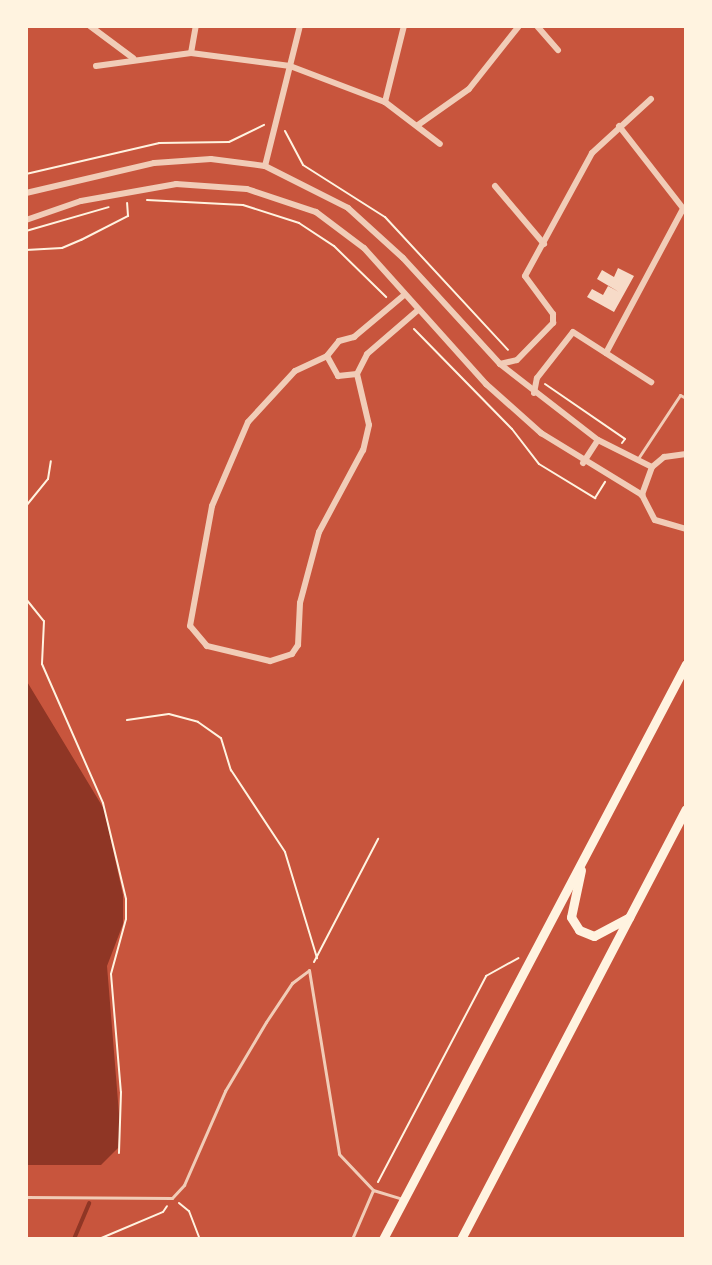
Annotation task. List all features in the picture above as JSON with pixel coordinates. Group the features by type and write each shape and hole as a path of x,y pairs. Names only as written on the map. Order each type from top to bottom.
{"highway":[{"path":"383,1239 686,664"},
{"path":"461,1239 686,809"},
{"path":"583,859 573,924 594,936 633,915"}],"street":[{"path":"90,26 133,58"},
{"path":"191,53 196,26"},
{"path":"265,166 300,26"},
{"path":"385,102 404,26"},
{"path":"418,125 469,89 519,26"},
{"path":"537,26 558,50"},
{"path":"96,66 133,58 191,53 290,66 385,102 440,144"},
{"path":"500,364 517,360 554,318 524,280 592,153 651,99"},
{"path":"606,353 685,210 619,126"},
{"path":"26,193 154,163 211,159 265,166 348,208 403,258 500,364 534,393 598,440 636,462 652,467"},
{"path":"26,220 81,201 154,186 247,189 316,212 338,226 486,384 583,463 642,495 655,520 686,529"},
{"path":"495,186 544,244"},
{"path":"404,295 354,337 332,346 327,356 295,371 253,414 213,500 190,626 207,646 270,661 292,654 298,645 300,603 319,532 363,450 369,425 357,374 367,354 418,310"},
{"path":"534,393 537,378 573,332 651,382"},
{"path":"327,356 338,376 357,374"},
{"path":"583,463 598,440"},
{"path":"642,495 652,467 664,457 686,454"}],"lane":[{"path":"636,462 680,395 686,398"},
{"path":"26,1197 172,1198 184,1185 225,1091 266,1022 292,983 309,970 339,1154 373,1190 404,1199"},
{"path":"352,1239 373,1190"}],"path":[{"path":"26,174 159,143 229,142"},
{"path":"308,169 385,217 517,360"},
{"path":"142,200 243,205 299,223 334,246 393,305"},
{"path":"26,231 127,203 128,216 81,240 62,248 26,250"},
{"path":"406,320 512,429 539,464 595,498 608,477"},
{"path":"537,378 625,439 617,451"},
{"path":"26,506 48,479 51,461"},
{"path":"26,599 44,621 42,664 103,803 126,899 126,919 111,974 121,1092 119,1153"},
{"path":"127,720 169,714 198,722 221,738 231,770 285,852 317,958"},
{"path":"309,970 378,839"},
{"path":"373,1190 486,976 508,960 532,956"},
{"path":"99,1239 163,1212 172,1198 189,1211 200,1239"}],"shaded area":[{"path":"26,680 104,809 123,895 123,924 107,966 120,1126 118,1148 101,1165 26,1165"}],"building":[{"path":"618,268 634,276 614,312 587,297 592,289 603,295 608,286 619,292 597,279 602,270 614,277"}],"waterway":[{"path":"74,1239 89,1203"}]}
